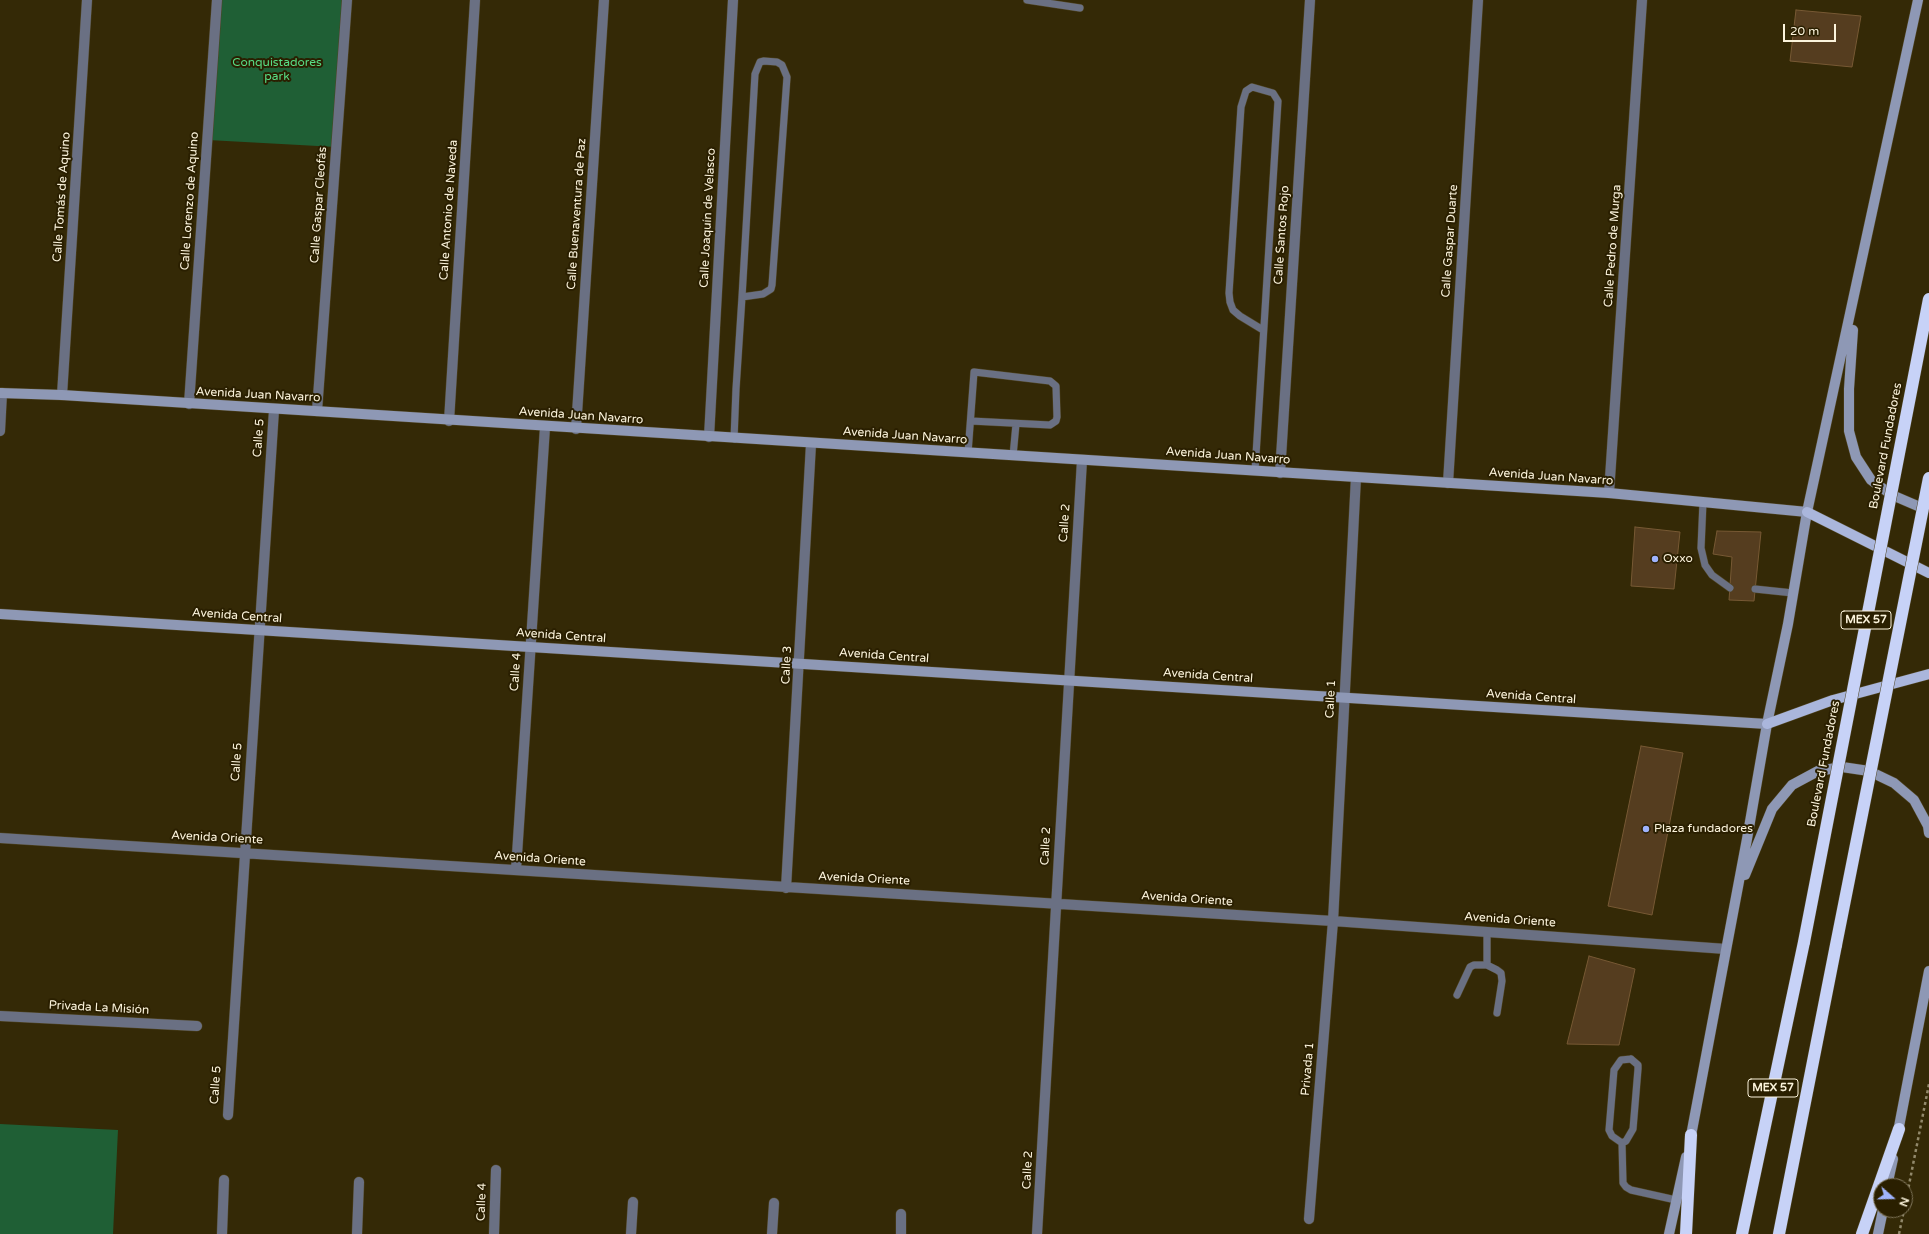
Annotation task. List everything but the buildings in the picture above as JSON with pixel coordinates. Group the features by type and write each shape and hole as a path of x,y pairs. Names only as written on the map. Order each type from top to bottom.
{"highway":[{"name":"Boulevard Fundadores","path":"1742,1234 1804,942 1929,299"},
{"name":"MEX 57","path":"1779,1234 1929,478"},
{"path":"1862,1234 1899,1129"},
{"path":"1686,1234 1691,1134"}],"main road":[{"path":"1669,1234 1691,1134 1807,512 1855,298 1918,0"},
{"path":"1855,298 1849,389 1849,432 1856,457 1871,480 1892,495 1920,507 1929,507"},
{"name":"Avenida Juan Navarro","path":"1,393 62,395 274,410 317,411 811,444 1609,493 1807,512"},
{"path":"1807,512 1929,573"},
{"name":"Avenida Central","path":"0,614 1767,724"},
{"path":"1767,724 1833,700 1929,674"},
{"path":"1734,903 1772,809 1792,785 1818,772 1842,767 1869,771 1894,783 1914,800 1928,826 1929,833"},
{"path":"1890,1178 1929,971"},
{"path":"1878,1234 1881,1218"}],"street":[{"name":"Calle Tomás de Aquino","path":"62,395 87,0"},
{"name":"Calle Lorenzo de Aquino","path":"189,404 217,0"},
{"name":"Calle Gaspar Cleofás","path":"317,411 347,0"},
{"name":"Calle Antonio de Naveda","path":"449,421 475,0"},
{"name":"Calle Buenaventura de Paz","path":"576,429 604,0"},
{"name":"Calle Joaquín de Velasco","path":"709,437 733,0"},
{"name":"Calle Santos Rojo","path":"1280,473 1310,0"},
{"name":"Calle Gaspar Duarte","path":"1448,483 1478,0"},
{"name":"Calle Pedro de Murga","path":"1609,493 1642,0"},
{"path":"0,431 1,393"},
{"name":"Calle 5","path":"228,1115 274,410"},
{"name":"Calle 4","path":"516,870 545,427"},
{"name":"Calle 3","path":"786,888 800,664 811,444"},
{"name":"Calle 2","path":"1037,1234 1082,460"},
{"name":"Calle 1","path":"1333,921 1356,477"},
{"name":"Avenida Oriente","path":"0,838 1333,921 1726,949"},
{"name":"Privada 1","path":"1309,1219 1333,921"},
{"name":"Privada La Misión","path":"0,1016 197,1026"},
{"name":"Calle 4","path":"494,1234 496,1170"},
{"path":"222,1234 224,1180"},
{"path":"357,1234 359,1182"},
{"path":"631,1234 634,1202"},
{"path":"772,1234 774,1203"},
{"path":"901,1234 902,1214"}],"lane":[{"path":"1027,0 1080,8"},
{"path":"734,439 742,297 755,74 760,62 776,62 782,65 787,77 772,285 771,289 764,294 742,297"},
{"path":"1255,471 1278,101 1273,93 1252,86 1246,91 1241,107 1229,293 1233,310 1263,330"},
{"path":"968,453 974,372 1020,377 1054,383 1058,389 1057,417 1054,423 1050,425 971,421"},
{"path":"1013,456 1016,424"},
{"path":"1703,502 1701,548 1705,565 1712,575 1730,588"},
{"path":"1755,589 1793,593"},
{"path":"1487,932 1487,965"},
{"path":"1457,995 1470,967 1474,965 1487,965 1497,970 1502,977 1497,1013"},
{"path":"1630,1059 1638,1065 1633,1129 1626,1141 1622,1143 1612,1136 1609,1130 1614,1070 1621,1060 1630,1059"},
{"path":"1622,1143 1623,1183 1626,1187 1631,1190 1676,1200"}],"path":[{"path":"1910,1178 1929,1084"},
{"path":"1899,1234 1902,1218"}],"green space":[{"name":"Conquistadores park","path":"217,0 347,0 336,147 208,140"},
{"path":"0,1124 118,1130 113,1234 0,1234"}],"place":[{"name":"Oxxo","path":"1655,559"},
{"name":"Plaza fundadores","path":"1646,829"}]}
